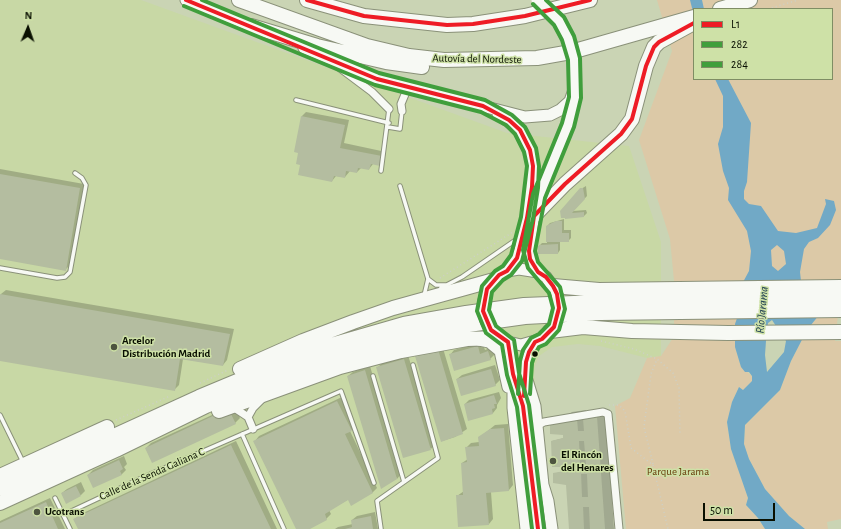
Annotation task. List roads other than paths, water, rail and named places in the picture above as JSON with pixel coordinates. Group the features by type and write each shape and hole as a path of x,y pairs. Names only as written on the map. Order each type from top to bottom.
{"highway":[{"name":"Autovía del Nordeste","path":"239,0 367,46 409,56 444,60 504,60 537,58 657,35 693,17"},
{"path":"308,0 364,16 447,25 473,24 525,16 590,0"},
{"path":"725,8 750,0"},
{"path":"534,216 565,184 622,134 632,119 646,66 657,35 693,23"},
{"path":"251,26 317,46 411,66 466,70 504,60"},
{"path":"0,476 303,341 353,322 419,300 494,280"},
{"path":"0,503 116,450 206,406 261,383 311,364 409,336 468,325 525,317 600,313 841,287"},
{"path":"555,290 599,290 841,310"},
{"path":"0,488 249,376 307,352 391,328 466,313 524,305 599,302 841,299"},
{"path":"553,327 583,327 632,331 728,333 841,332"},
{"path":"116,450 231,406 340,367 401,351 467,339 499,337"}],"street":[{"path":"186,0 377,78 525,117 550,115 566,105 572,96 575,87"},
{"path":"518,407 529,352 535,342 553,327 559,308 555,290 546,277 538,272 533,265 529,251 534,216 545,181 568,125 574,106 575,87 575,71 571,47 564,29 559,21 537,0"},
{"path":"325,56 372,92 389,109"},
{"path":"402,111 401,104 408,87"},
{"path":"483,106 515,125 520,130 530,150 532,187 524,234 517,258 507,271 494,280 487,289 484,300 484,311 486,321 499,337 513,374 538,529"},
{"path":"507,271 519,270 538,272"},
{"path":"499,337 522,345 535,342"},
{"path":"467,339 489,342 500,351 518,407 526,529"},
{"path":"525,372 535,406 543,485 548,501 552,529"},
{"path":"248,417 258,402 289,386"},
{"path":"231,406 248,417 254,429"},
{"path":"538,425 544,422 603,412 608,414 619,529"}],"lane":[{"path":"296,100 400,129 402,111"},
{"path":"381,171 389,109"},
{"path":"0,268 57,278 65,277 70,272 86,185 82,178 75,173"},
{"path":"400,186 428,279 419,300"},
{"path":"419,300 462,277 524,234"},
{"path":"428,279 436,284 447,285"},
{"path":"381,529 377,501 438,458 412,364"},
{"path":"372,376 404,482"},
{"name":"Calle de la Senda Galiana C","path":"63,515 341,391 374,483"},
{"path":"0,415 24,465"},
{"path":"242,434 284,529"},
{"path":"55,498 70,529"}],"water":[{"path":"690,0 702,0 704,8 693,8 693,12"},
{"name":"Río Jarama","path":"715,80 729,80 751,123 747,182 744,191 744,199 749,204 761,206 778,231 796,233 817,228 826,204 825,199 834,201 836,210 830,225 818,238 809,242 804,249 800,272 801,281 819,315 807,330 791,361 780,390 745,425 744,444 749,459 765,489 789,516 805,529 765,529 758,518 746,505 748,498 731,449 727,422 732,402 739,387 743,390 752,381 752,376 749,372 745,372 741,367 735,347 735,324 745,295 742,284 749,271 751,251 747,231 728,200 729,188 723,171 718,144 723,127 723,96","holes":["777,245 784,251 786,264 778,271 772,266 771,250","772,320 786,341 784,352 767,372 765,355 768,323"]}],"place":[{"name":"Arcelor Distribución Madrid","path":"114,347"},
{"name":"El Rincón del Henares","path":"553,461"},
{"name":"Ucotrans","path":"37,512"}],"park label":[{"name":"Parque Jarama","path":"678,472"}]}
